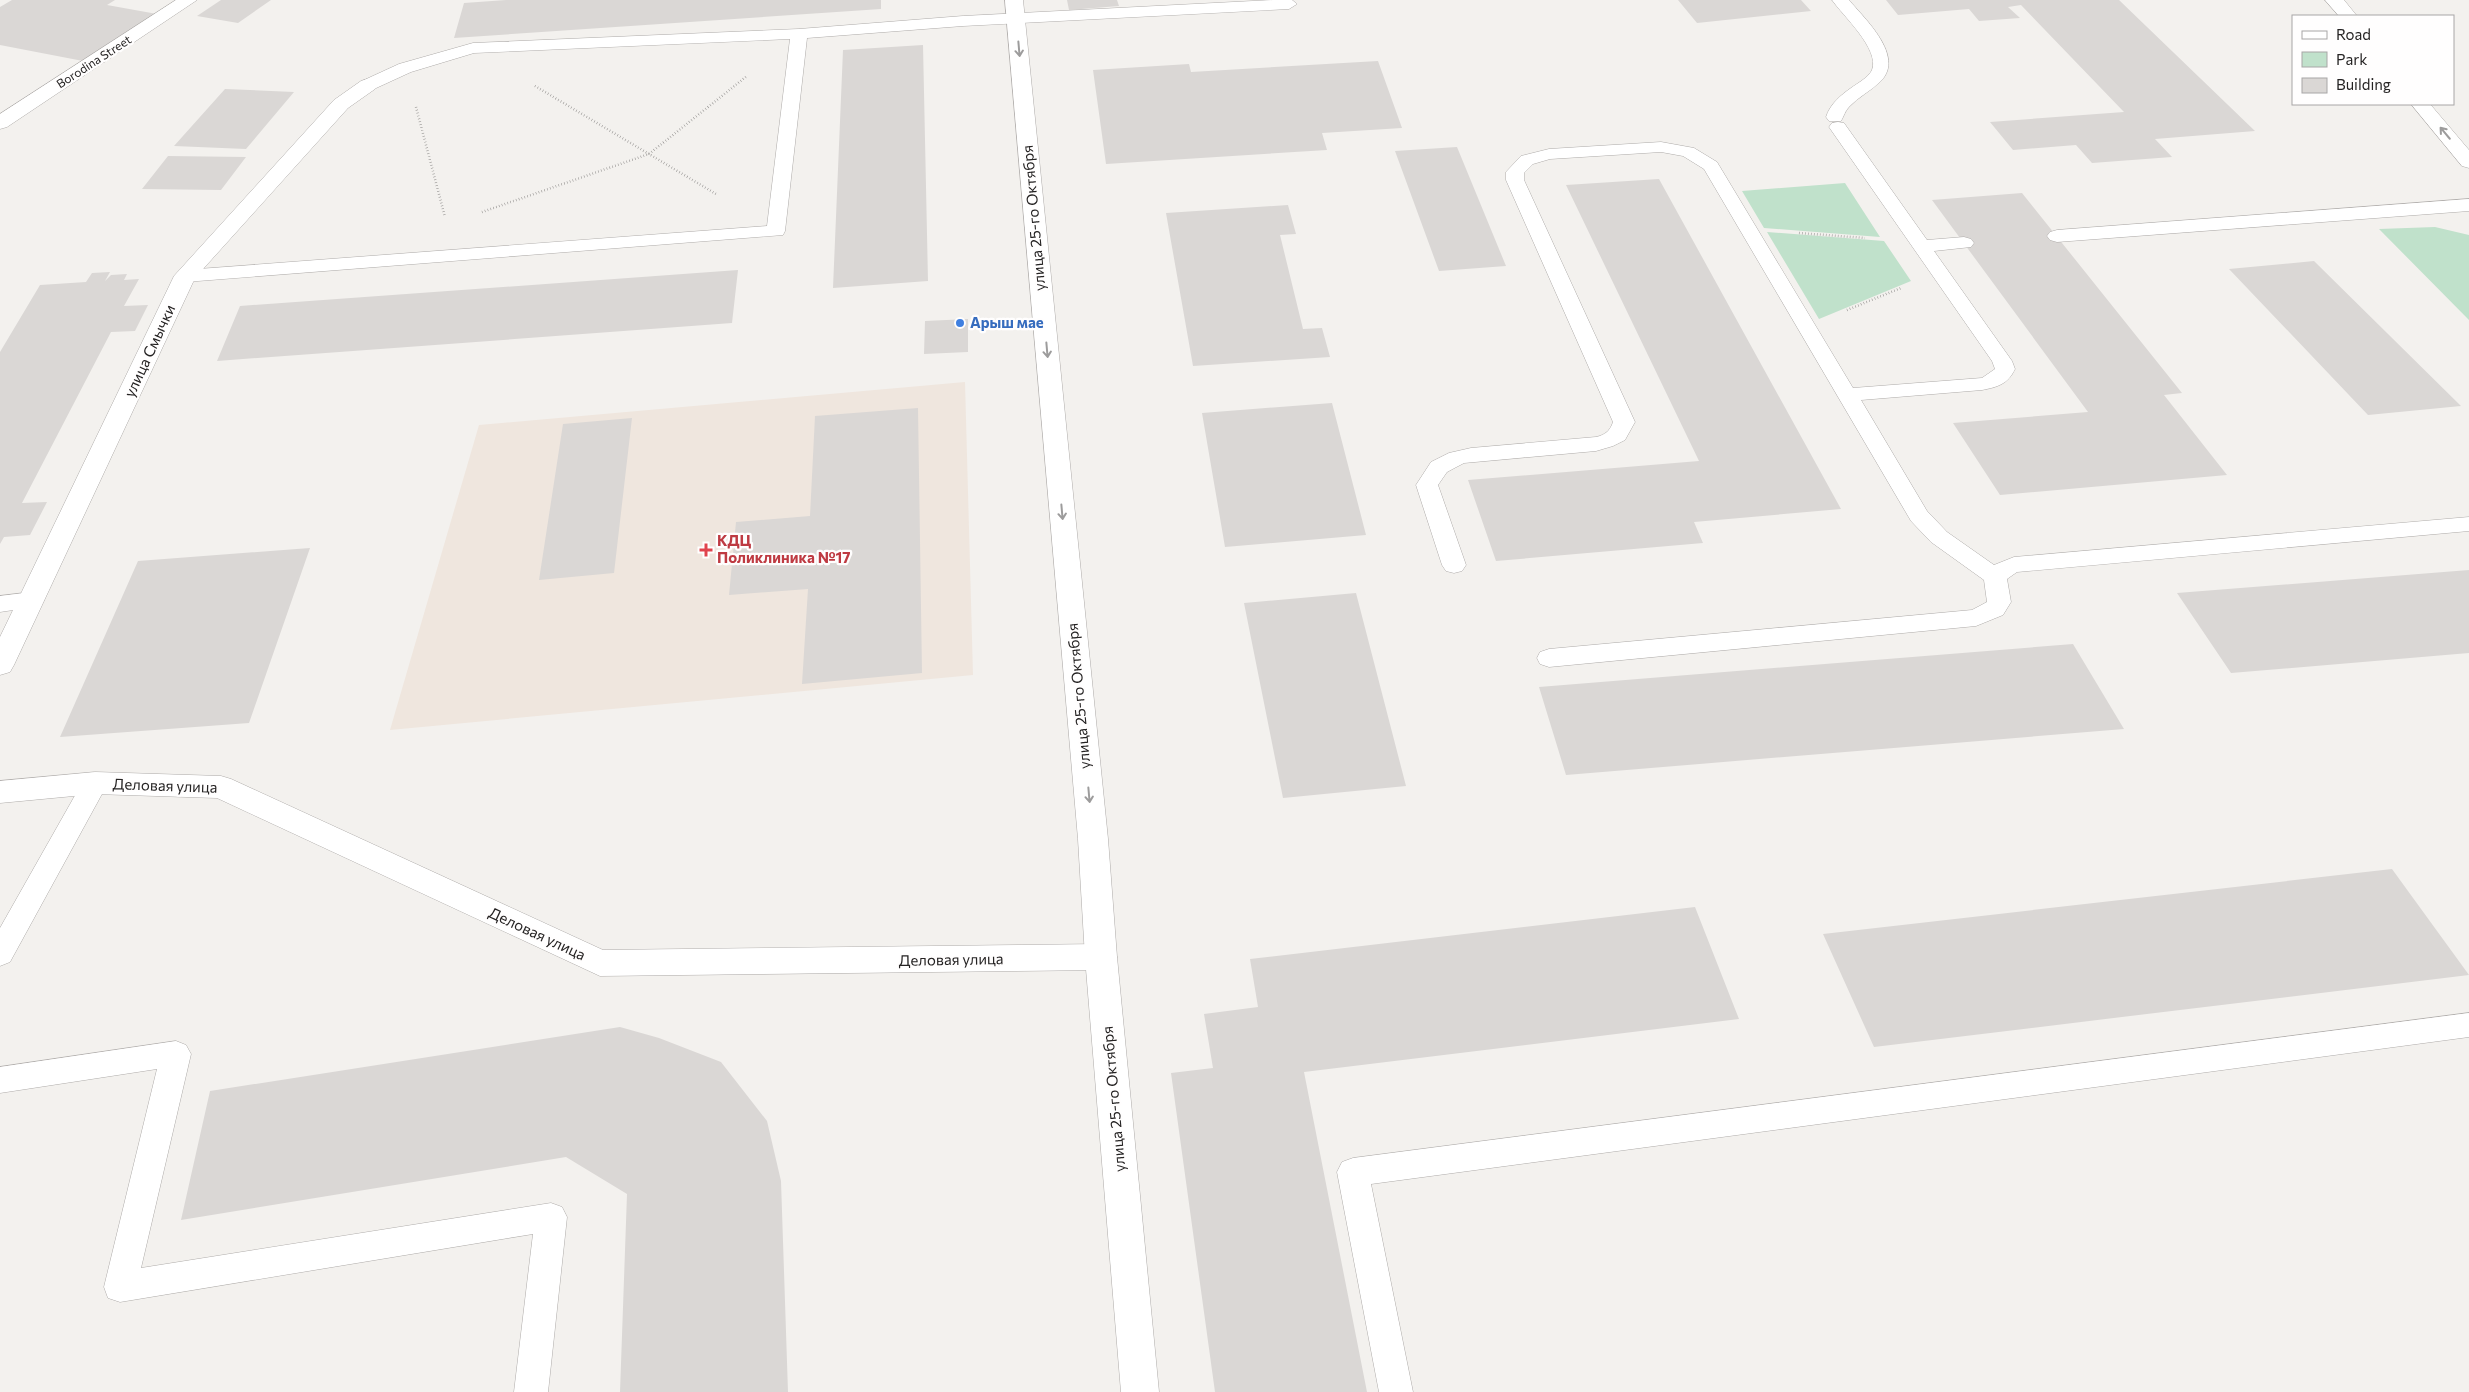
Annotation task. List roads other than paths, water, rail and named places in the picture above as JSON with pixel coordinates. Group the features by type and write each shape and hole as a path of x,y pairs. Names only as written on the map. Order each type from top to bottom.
{"street":[{"name":"Borodina Street","path":"0,123 188,0"},
{"path":"2334,0 2347,15"},
{"name":"улица 25-го Октября","path":"1015,9 1092,829 1101,957 1140,1392"},
{"name":"улица Смычки","path":"0,665 185,276 341,104 368,85"},
{"path":"2421,105 2469,162"},
{"name":"Деловая улица","path":"0,792 95,784 221,787 600,963 1101,957"}],"lane":[{"path":"1840,0 1875,45 1882,56 1882,65 1879,73 1841,105 1837,122 2002,361 2005,370 2002,376 1994,381 1982,384 1847,395"},
{"path":"368,85 405,68 472,48 800,34 1015,9 1289,4"},
{"path":"185,276 776,231 800,34"},
{"path":"1454,565 1427,484 1431,474 1438,466 1452,459 1471,455 1596,444 1610,441 1622,430 1624,422 1515,180 1515,172 1519,166 1536,157 1549,154 1661,147 1675,148 1702,158 1711,166 1919,516 1950,546 1995,577"},
{"path":"2057,236 2469,205"},
{"path":"1920,244 1964,243"},
{"path":"1550,658 1976,618 1995,610 1998,602 1994,583 1995,577 2002,570 2014,565 2469,524"},
{"path":"0,604 32,600"},
{"path":"0,954 95,784"},
{"path":"1396,1392 1353,1172 2469,1025"},
{"path":"0,1080 176,1054 120,1287 551,1217 531,1392"}],"place":[{"name":"Арыш мае","path":"960,323"},
{"name":"КДЦ Поликлиника №17","path":"706,550"}]}
